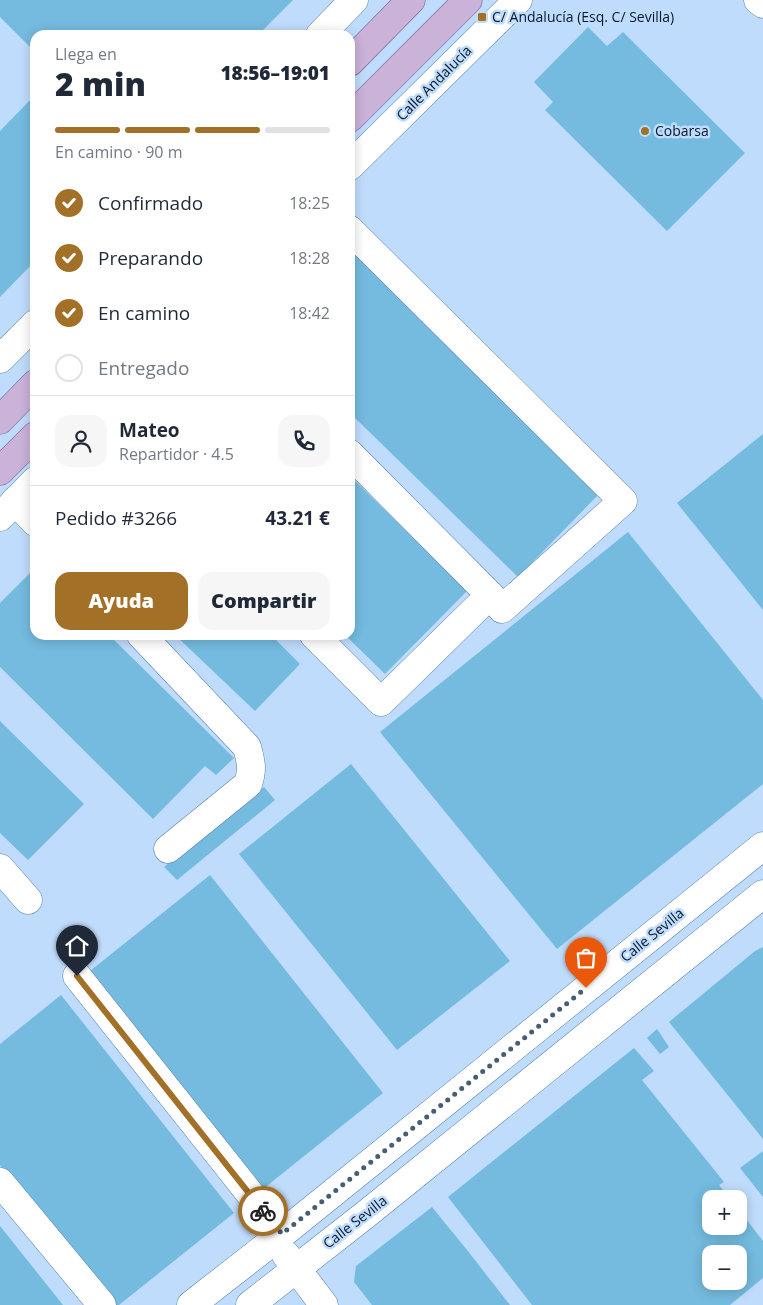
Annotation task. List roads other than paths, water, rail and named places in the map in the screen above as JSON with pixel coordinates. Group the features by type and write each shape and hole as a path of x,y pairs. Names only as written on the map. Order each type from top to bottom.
{"main road":[{"path":"355,57 411,0"},
{"path":"355,113 468,0"},
{"path":"0,420 30,389"},
{"path":"0,471 30,441"}],"street":[{"path":"325,30 354,0"},
{"name":"Calle Andalucía","path":"355,161 518,0"},
{"path":"758,0 763,4"},
{"path":"355,235 623,501 502,609 355,459"},
{"path":"0,359 30,329"},
{"path":"30,486 8,509 30,520"},
{"path":"319,640 381,702 490,595"},
{"path":"146,640 247,747 251,760 252,772 248,784 168,849"},
{"name":"Calle Sevilla","path":"191,1305 759,857"},
{"path":"0,868 28,900"},
{"name":"Calle Sevilla","path":"250,1305 763,894"},
{"path":"77,976 278,1237 296,1269 324,1305"},
{"path":"0,1182 102,1305"}],"place":[{"name":"C/ Andalucía (Esq. C/ Sevilla)","path":"482,17"},
{"name":"Cobarsa","path":"645,131"}]}
